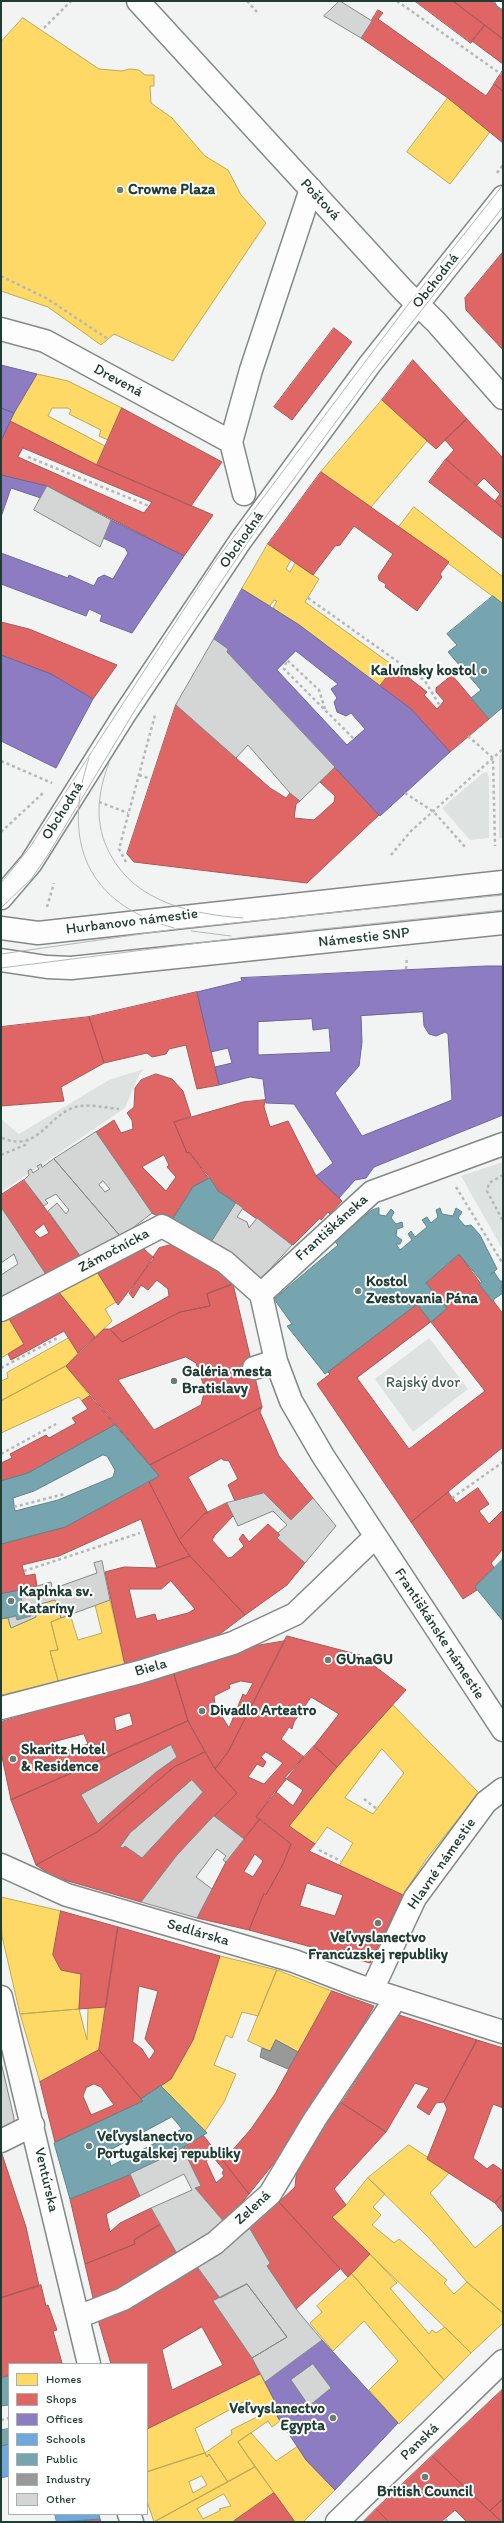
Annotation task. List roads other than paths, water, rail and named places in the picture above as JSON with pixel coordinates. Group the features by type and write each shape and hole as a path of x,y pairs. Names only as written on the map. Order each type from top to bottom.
{"street":[{"name":"Poštová","path":"138,1 503,398"},
{"path":"244,494 231,442 250,370 311,190"},
{"name":"Obchodná","path":"1,898 31,863 124,715 241,540 418,304 503,197"},
{"name":"Drevená","path":"1,329 45,341 231,442"},
{"name":"Hurbanovo námestie","path":"1,928 38,933 262,907 503,882"},
{"name":"Námestie SNP","path":"1,960 47,967 71,968 503,923"},
{"name":"Františkánska","path":"261,1294 372,1192 503,1144"},
{"name":"Zámočnícka","path":"1,1310 162,1226 225,1262 261,1294"},
{"name":"Františkánske námestie","path":"261,1294 276,1361 291,1401 323,1456 503,1730"},
{"path":"254,1368 276,1361"},
{"name":"Biela","path":"1,1708 140,1672 233,1643 295,1614 376,1537"},
{"name":"Hlavné námestie","path":"372,1990 415,1898 486,1802 503,1789"},
{"name":"Sedlárska","path":"1,1865 67,1895 294,1961 396,1998"},
{"name":"Ventúrska","path":"1,1996 90,2363"},
{"path":"396,1998 503,2032"},
{"name":"Zelená","path":"78,2318 123,2299 215,2242 270,2194 315,2119 396,1998"},
{"path":"1,2141 32,2124"},
{"name":"Panská","path":"337,2522 503,2361"}],"tram line":[{"path":"1,883 30,847 214,563 407,306 503,185"},
{"path":"1,908 32,878 49,853 135,710 256,530 372,373 503,207"},
{"path":"89,758 81,788 78,817 81,842 88,866 101,886 120,903 144,917 174,928"},
{"path":"109,763 102,786 99,820 105,843 121,871 150,895 167,903 204,913 243,918"},
{"path":"1,954 176,929 503,895"},
{"path":"1,968 246,937 503,910"},
{"path":"191,931 231,936"}],"place":[{"name":"Crowne Plaza","path":"120,190"},
{"name":"Kalvínsky kostol","path":"484,671"},
{"name":"Kostol Zvestovania Pána","path":"358,1291"},
{"name":"Galéria mesta Bratislavy","path":"174,1381"},
{"name":"Kaplnka sv. Kataríny","path":"11,1601"},
{"name":"GUnaGU","path":"328,1660"},
{"name":"Divadlo Arteatro","path":"202,1711"},
{"name":"Skaritz Hotel & Residence","path":"13,1759"},
{"name":"Veľvyslanectvo Francúzskej republiky","path":"378,1923"},
{"name":"Veľvyslanectvo Portugalskej republiky","path":"89,2146"},
{"name":"Veľvyslanectvo Egypta","path":"333,2418"},
{"name":"British Council","path":"425,2477"}],"park label":[{"name":"Rajský dvor","path":"423,1383"}]}
